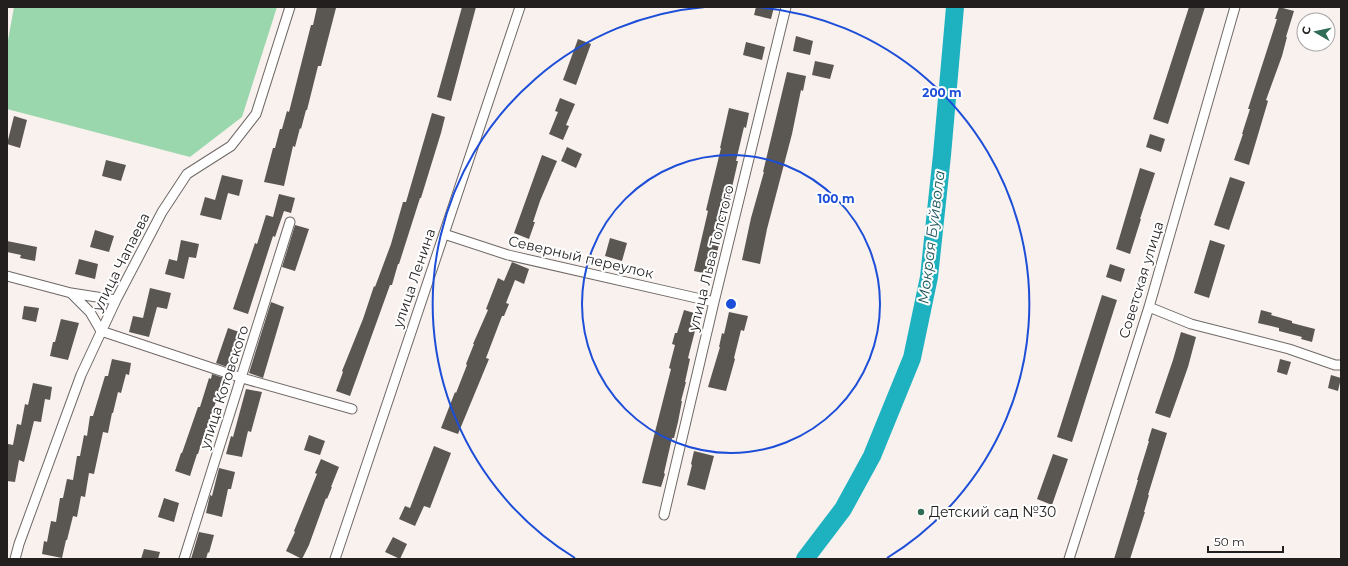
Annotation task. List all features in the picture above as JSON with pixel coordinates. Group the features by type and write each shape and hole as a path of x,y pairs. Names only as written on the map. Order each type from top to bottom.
{"street":[{"name":"улица Чапаева","path":"15,559 19,544 81,375 116,300 162,212 187,174 231,146 256,114 290,7"},
{"name":"улица Ленина","path":"335,559 520,7"},
{"name":"улица Льва Толстого","path":"664,515 786,7"},
{"name":"Советская улица","path":"1069,559 1149,307 1235,7"},
{"name":"улица Котовского","path":"184,559 290,222"},
{"name":"Северный переулок","path":"444,234 508,255 714,302"},
{"path":"7,276 71,293 116,300"},
{"path":"71,293 90,312 101,331 242,378 352,409"},
{"path":"1149,307 1191,324 1289,349 1335,365 1341,365"}],"green space":[{"path":"14,7 277,7 242,117 190,157 7,109 7,46"}],"building":[{"path":"317,7 336,8 321,66 318,66 307,110 295,147 293,146 284,186 264,182 273,148 275,148 287,111 289,112"},
{"path":"462,7 476,7 451,101 437,97"},
{"path":"756,7 774,7 771,19 754,15"},
{"path":"1189,7 1205,7 1168,124 1153,119"},
{"path":"1279,7 1294,11 1282,56 1266,100 1268,101 1249,165 1234,160 1250,109 1248,109 1277,19 1275,19"},
{"path":"796,36 813,41 810,55 793,51"},
{"path":"578,39 591,44 576,85 563,80"},
{"path":"746,42 765,47 762,60 743,55"},
{"path":"815,61 834,65 830,79 812,75"},
{"path":"787,72 806,76 803,91 801,90 792,134 767,229 760,264 742,260"},
{"path":"560,98 575,104 566,125 569,126 563,140 549,134 558,112 555,111"},
{"path":"729,108 749,113 736,161 738,161 712,275 694,271"},
{"path":"432,113 445,117 441,133 392,285 390,285 350,396 336,391 343,372 342,371 391,244 403,202 406,202"},
{"path":"14,116 27,120 20,148 7,144"},
{"path":"1150,134 1165,139 1161,152 1146,147"},
{"path":"567,147 582,154 576,168 561,161"},
{"path":"542,155 557,161 540,201 529,239 514,233"},
{"path":"106,160 126,165 121,181 102,176"},
{"path":"1140,168 1155,173 1130,254 1116,249"},
{"path":"222,175 243,180 239,196 228,193 221,220 200,215 205,197 215,200"},
{"path":"1230,177 1245,182 1229,230 1214,225"},
{"path":"279,194 295,198 291,213 284,211 275,237 273,236 248,314 233,309 266,215 273,217"},
{"path":"295,225 309,229 295,271 282,267"},
{"path":"95,230 114,236 109,252 90,247"},
{"path":"610,238 627,243 622,261 605,256"},
{"path":"181,240 199,244 196,258 189,257 184,279 165,274 169,259 177,261"},
{"path":"1210,240 1225,245 1209,298 1194,293"},
{"path":"7,241 37,247 35,261 20,258 21,255 7,252"},
{"path":"79,259 98,264 95,279 75,274"},
{"path":"512,262 529,269 524,284 515,280 506,303 509,304 504,316 502,316 486,358 489,359 458,434 441,428 467,365 466,364 473,344 488,310 486,309 498,278 504,281"},
{"path":"1110,264 1125,269 1121,282 1106,277"},
{"path":"150,288 171,293 167,309 157,307 149,337 129,332 133,316 143,318"},
{"path":"1102,295 1117,300 1072,442 1057,437"},
{"path":"271,302 284,307 263,378 249,373"},
{"path":"24,306 39,308 36,322 22,319"},
{"path":"684,310 701,315 696,327 688,358 690,359 678,422 674,438 672,438 661,487 642,483 671,369 669,368 675,345 672,344"},
{"path":"1261,310 1272,313 1271,315 1292,321 1292,323 1315,329 1312,342 1301,339 1302,337 1279,331 1279,328 1258,323"},
{"path":"729,312 748,316 744,331 741,330 726,391 708,387"},
{"path":"61,319 79,323 68,360 50,356"},
{"path":"228,328 242,333 230,368 216,363"},
{"path":"1181,332 1196,337 1188,367 1170,418 1155,413"},
{"path":"112,359 131,363 129,375 126,374 121,393 118,392 108,433 103,432 94,474 89,473 85,497 81,496 77,517 73,516 62,558 42,554 44,541 47,542 51,521 56,522 60,498 63,498 67,479 73,480 77,456 80,456 84,435 87,436 90,416 93,416 105,376 108,376"},
{"path":"1280,359 1291,362 1287,375 1277,372"},
{"path":"212,374 224,378 190,476 175,471 198,407 200,407 209,378 211,379"},
{"path":"1331,375 1341,378 1338,391 1328,388"},
{"path":"33,383 52,387 50,400 45,399 41,422 34,421 24,462 19,460 15,482 7,481 8,444 13,445 17,424 21,425 25,404 28,405"},
{"path":"246,389 262,392 251,432 248,431 242,457 226,454 231,436 233,437"},
{"path":"1152,428 1167,433 1148,495 1145,512 1130,559 1114,559 1138,480"},
{"path":"309,435 325,441 320,455 304,450"},
{"path":"434,446 451,453 430,508 424,506 415,526 399,519 405,506 410,508"},
{"path":"694,451 714,456 705,490 687,485"},
{"path":"1053,454 1068,459 1052,505 1037,499"},
{"path":"321,459 339,467 309,545 302,559 286,551 295,532 294,531 317,474 315,473"},
{"path":"219,468 235,472 231,489 228,489 222,517 206,513"},
{"path":"164,498 179,503 174,522 158,517"},
{"path":"199,532 214,535 209,553 208,552 206,559 191,559"},
{"path":"393,537 407,544 400,559 385,552"},
{"path":"144,549 160,552 158,559 141,559"}],"waterway":[{"name":"Мокрая Буйвола","path":"805,559 843,509 872,456 912,358 929,277 942,155 955,7"}],"place":[{"name":"Детский сад №30","path":"921,512"}]}
